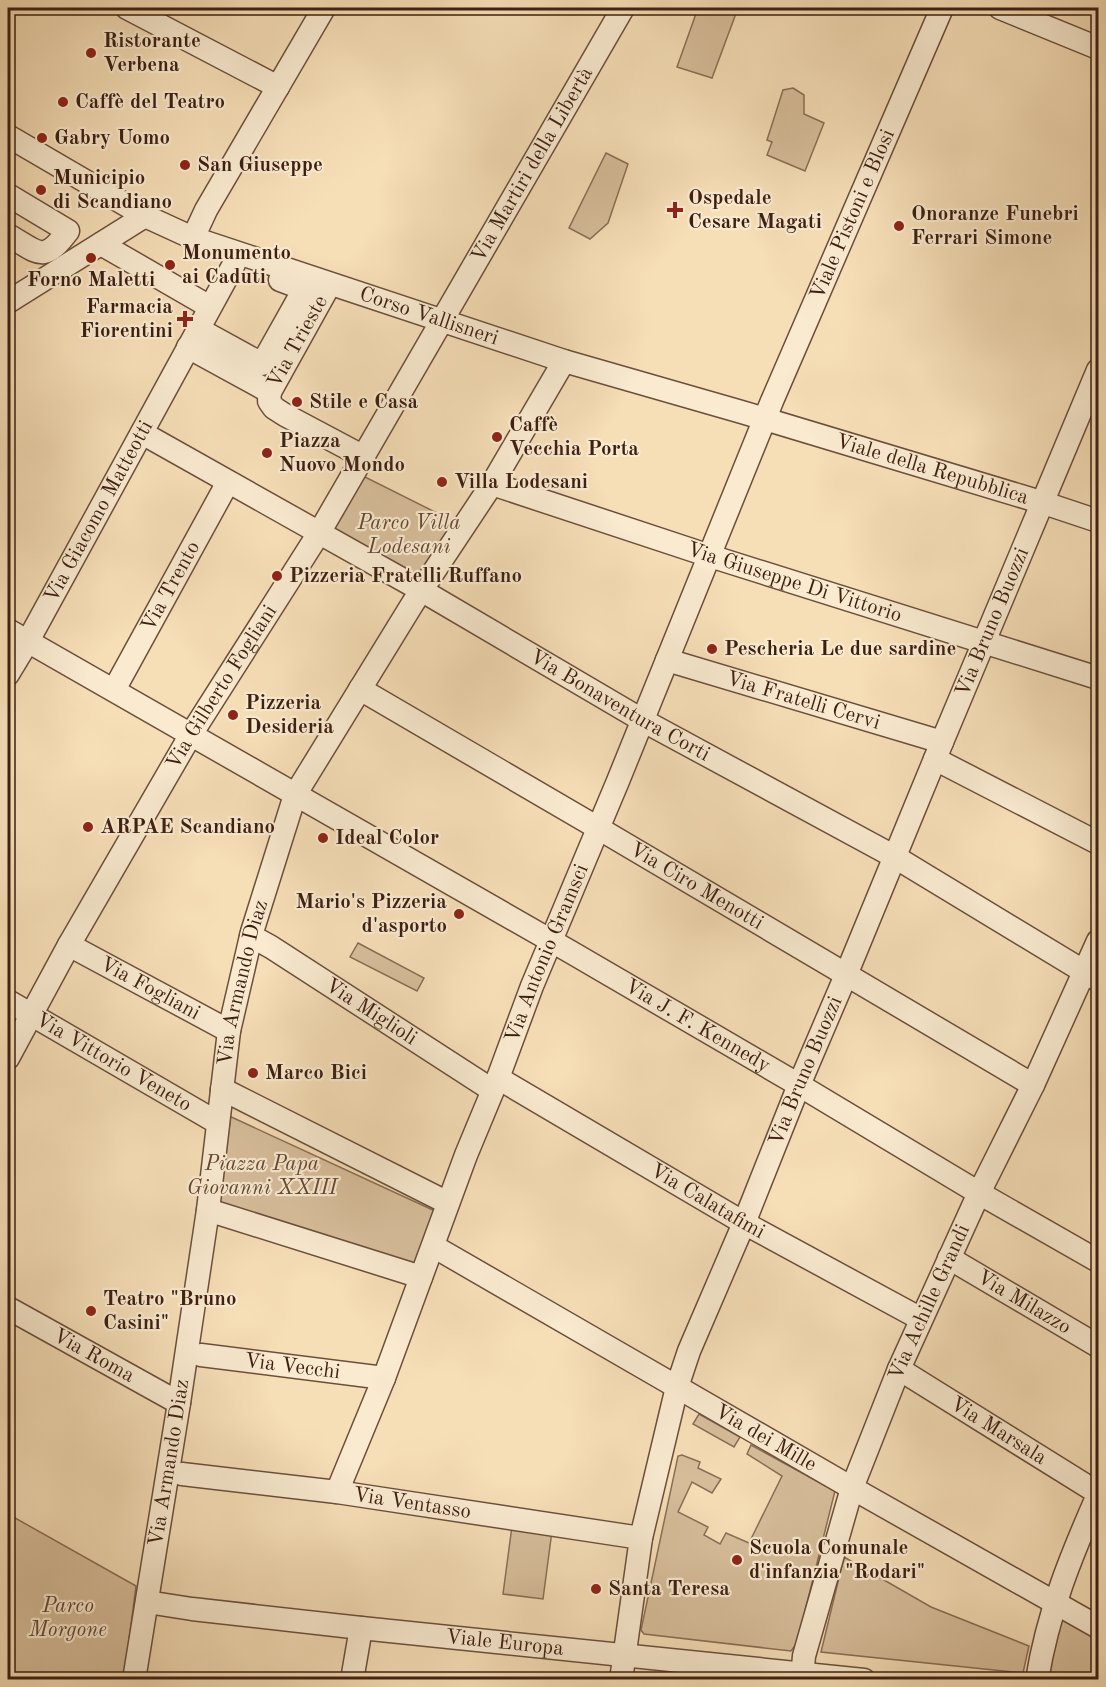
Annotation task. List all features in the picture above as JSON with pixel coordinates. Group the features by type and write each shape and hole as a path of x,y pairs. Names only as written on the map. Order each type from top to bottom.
{"street":[{"path":"127,8 278,87"},
{"path":"194,238 206,210 324,8"},
{"name":"Via Martiri della Libertà","path":"441,320 623,8"},
{"name":"Viale Pistoni e Blosi","path":"765,419 942,8"},
{"path":"1000,8 1098,48"},
{"name":"Corso Vallisneri","path":"8,136 139,220 564,361 765,419"},
{"path":"8,195 68,231 54,248 46,252 37,252 8,235"},
{"path":"8,302 139,220 166,240 304,289 262,364 193,338"},
{"path":"101,244 210,307"},
{"name":"Via Giacomo Matteotti","path":"8,674 234,264"},
{"name":"Via Trieste","path":"269,397 330,284"},
{"name":"Via Gilberto Fogliani","path":"8,1058 69,945 190,736 319,532 441,320"},
{"path":"193,338 269,397 285,415 364,457"},
{"name":"Via Armando Diaz","path":"134,1680 208,1210 229,1031 251,936 295,795 421,590 492,484 564,361"},
{"name":"Via Bruno Buozzi","path":"621,1680 642,1538 677,1387 689,1352 1098,370"},
{"name":"Viale della Repubblica","path":"765,419 1098,521"},
{"name":"Via Antonio Gramsci","path":"338,1492 384,1378 448,1203 532,986 765,419"},
{"name":"Via Bonaventura Corti","path":"142,433 421,590 642,720 895,857 1091,976"},
{"name":"Via Trento","path":"114,690 228,482"},
{"name":"Via Giuseppe Di Vittorio","path":"492,484 710,556 1098,678"},
{"name":"Via J. F. Kennedy","path":"8,630 552,941 1098,1261"},
{"name":"Via Fratelli Cervi","path":"667,660 939,751 1098,843"},
{"name":"Via Ciro Menotti","path":"360,689 1033,1085"},
{"name":"Via Miglioli","path":"251,936 495,1084"},
{"name":"Via Achille Grandi","path":"802,1676 804,1656 852,1488 899,1369 979,1193 1091,976 1098,941"},
{"name":"Via Fogliani","path":"69,945 229,1031"},
{"name":"Via Vittorio Veneto","path":"8,1001 218,1123"},
{"name":"Via Calatafimi","path":"495,1084 921,1319"},
{"path":"222,1089 448,1203"},
{"path":"208,1210 421,1278"},
{"name":"Via dei Mille","path":"433,1246 1098,1627"},
{"name":"Via Milazzo","path":"949,1258 1098,1346"},
{"name":"Via Roma","path":"8,1308 179,1402"},
{"name":"Via Vecchi","path":"201,1355 384,1378"},
{"name":"Via Marsala","path":"899,1369 1098,1494"},
{"name":"Via Ventasso","path":"182,1474 338,1492 642,1538"},
{"path":"1037,1680 1042,1647 1054,1603 1098,1494"},
{"name":"Viale Europa","path":"147,1602 192,1609 802,1676 864,1680"},
{"path":"352,1680 361,1628"}],"green space":[{"path":"698,8 738,8 712,78 677,67"},
{"path":"793,88 804,95 804,114 824,123 805,171 767,155 772,142 767,140 783,90"},
{"path":"606,153 628,164 608,223 590,239 569,228"},
{"name":"Parco Villa Lodesani","path":"357,473 457,523 420,578 326,528"},
{"path":"358,943 424,978 417,991 350,957"},
{"name":"Piazza Papa Giovanni XXIII","path":"227,1115 435,1211 413,1267 215,1203"},
{"path":"699,1414 740,1437 734,1447 693,1424"},
{"name":"Scuola Comunale d'infanzia \"Rodari\"","path":"751,1445 835,1491 797,1643 791,1651 644,1634 641,1630 678,1456 682,1455 700,1462 698,1468 721,1479 712,1493 692,1482 678,1512 708,1527 704,1535 720,1544 726,1533 749,1543 782,1476 747,1454"},
{"name":"Parco Morgone","path":"8,1514 136,1586 124,1679 8,1680"},
{"path":"512,1526 552,1531 543,1599 503,1594"},
{"path":"844,1557 931,1607 1029,1646 1023,1673 821,1652"},
{"path":"1059,1619 1067,1620 1098,1638 1098,1679 1047,1679"}],"place":[{"name":"Ristorante Verbena","path":"91,53"},
{"name":"Caffè del Teatro","path":"63,102"},
{"name":"Gabry Uomo","path":"42,138"},
{"name":"San Giuseppe","path":"185,165"},
{"name":"Municipio di Scandiano","path":"41,190"},
{"name":"Ospedale Cesare Magati","path":"675,210"},
{"name":"Onoranze Funebri Ferrari Simone","path":"899,226"},
{"name":"Forno Maletti","path":"91,258"},
{"name":"Monumento ai Caduti","path":"170,265"},
{"name":"Farmacia Fiorentini","path":"185,319"},
{"name":"Stile e Casa","path":"297,402"},
{"name":"Caffè Vecchia Porta","path":"497,437"},
{"name":"Piazza Nuovo Mondo","path":"267,453"},
{"name":"Villa Lodesani","path":"442,482"},
{"name":"Pizzeria Fratelli Ruffano","path":"277,576"},
{"name":"Pescheria Le due sardine","path":"712,649"},
{"name":"Pizzeria Desideria","path":"233,715"},
{"name":"ARPAE Scandiano","path":"88,827"},
{"name":"Ideal Color","path":"323,838"},
{"name":"Mario's Pizzeria d'asporto","path":"459,914"},
{"name":"Marco Bici","path":"253,1073"},
{"name":"Teatro \"Bruno Casini\"","path":"91,1311"},
{"name":"Scuola Comunale d'infanzia \"Rodari\"","path":"737,1560"},
{"name":"Santa Teresa","path":"596,1589"}]}
